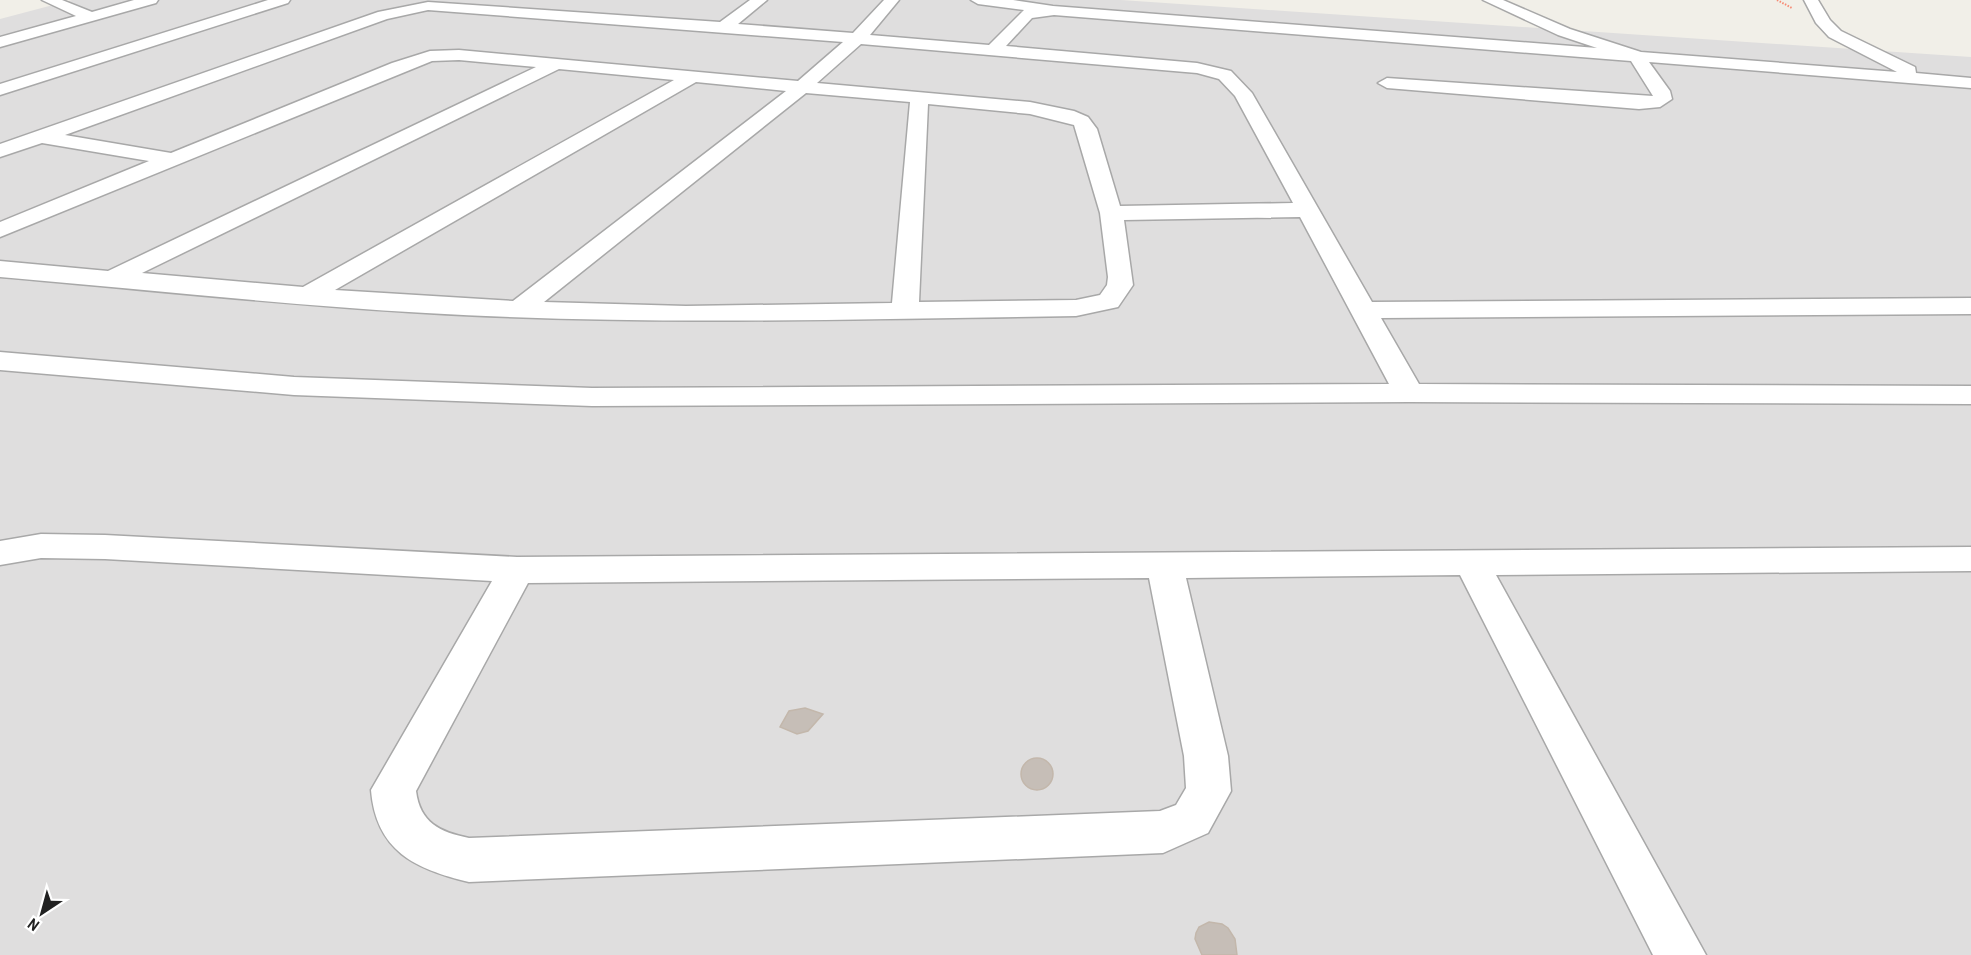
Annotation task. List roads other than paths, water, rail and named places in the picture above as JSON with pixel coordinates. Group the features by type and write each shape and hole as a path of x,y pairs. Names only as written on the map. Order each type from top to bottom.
{"street":[{"path":"49,0 92,16"},
{"path":"0,42 151,0"},
{"path":"0,90 283,0"},
{"path":"723,27 760,0"},
{"path":"519,309 801,88 858,38 892,0"},
{"path":"978,0 1032,5 1054,10 1635,54 1971,83"},
{"path":"1387,83 1639,103 1661,100 1663,97 1635,54 1572,35 1490,0"},
{"path":"1811,0 1824,23 1835,34 1924,79"},
{"path":"0,151 383,15 428,6 723,27 1197,68 1225,75 1243,93 1409,393"},
{"path":"993,51 1027,14 1054,10"},
{"path":"48,29 83,35"},
{"path":"107,39 142,44"},
{"path":"0,230 398,67 430,56 472,55 691,78 1030,108 1078,119 1087,129 1111,213 1121,277 1115,295 1109,301 1095,306 1059,309 687,314 425,305 0,269"},
{"path":"113,278 557,64"},
{"path":"307,295 691,78"},
{"path":"905,312 919,99"},
{"path":"0,128 172,159"},
{"path":"1111,213 1306,210"},
{"path":"1363,310 1971,306"},
{"path":"0,361 294,386 592,397 1409,393 1971,395"},
{"path":"0,553 41,546 116,548 517,570 1165,567 1971,559"},
{"path":"1472,564 1680,955"},
{"path":"517,570 393,790 393,804 400,821 413,837 424,846 469,860 1163,832 1178,828 1192,819 1209,791 1206,756 1165,567"}]}
